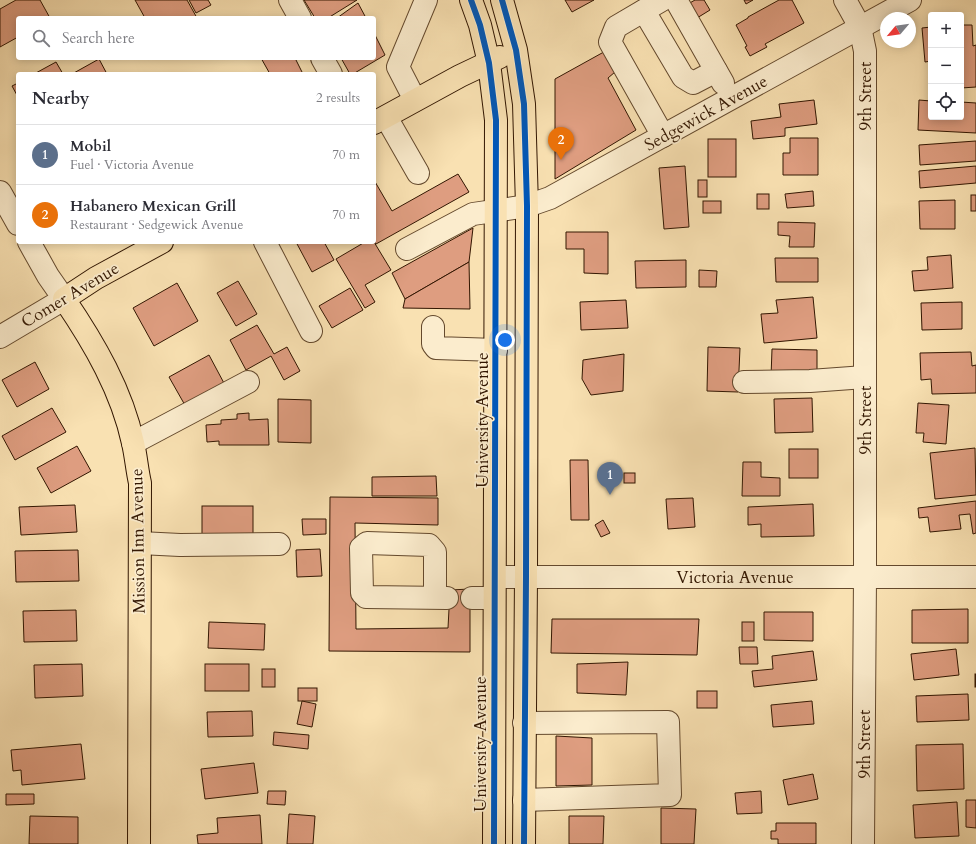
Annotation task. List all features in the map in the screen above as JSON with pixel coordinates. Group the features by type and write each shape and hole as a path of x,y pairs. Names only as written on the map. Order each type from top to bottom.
{"main road":[{"name":"University Avenue","path":"471,0 480,25 489,62 496,120 494,844"},
{"path":"502,0 516,50 524,104 527,206 524,844"},
{"path":"380,120 415,100 489,62 516,50"},
{"name":"Comer Avenue","path":"64,299 96,278 158,244"},
{"name":"Mission Inn Avenue","path":"64,299 79,321 112,380 121,403 133,443 140,483 139,844"}],"street":[{"path":"290,0 299,16"},
{"path":"415,100 398,67 426,0"},
{"path":"676,0 732,98"},
{"name":"9th Street","path":"846,0 860,27 865,51 865,577 863,844"},
{"name":"Sedgewick Avenue","path":"407,249 473,214 527,206 550,198 910,0"},
{"path":"663,136 610,42 616,27 653,5 682,77 693,83 716,71"},
{"path":"323,60 330,72"},
{"path":"380,120 418,173"},
{"path":"0,192 16,220"},
{"name":"Mission Inn Avenue","path":"30,244 48,276 64,299"},
{"path":"266,244 311,331"},
{"name":"Comer Avenue","path":"0,337 64,299"},
{"path":"433,327 433,344 436,348 496,350"},
{"path":"744,382 810,381 865,377"},
{"path":"133,443 248,382"},
{"path":"140,543 180,545 280,544"},
{"name":"Victoria Avenue","path":"495,577 976,577"},
{"path":"472,598 494,598"},
{"path":"524,723 668,722 670,795 524,800"}],"building":[{"path":"16,0 40,0 49,16 16,16 16,38 0,47 0,9"},
{"path":"135,0 187,0 196,16 144,16"},
{"path":"189,0 208,0 211,5 196,13"},
{"path":"304,0 357,0 331,16 314,16"},
{"path":"565,0 594,0 572,12"},
{"path":"695,0 704,0 710,10 697,18 688,4"},
{"path":"744,0 753,0 746,4"},
{"path":"779,0 792,0 804,23 765,44 767,47 750,56 745,47 747,46 736,25"},
{"path":"358,3 365,16 340,16"},
{"path":"964,25 972,25 973,46 976,45 976,87 964,88"},
{"path":"928,27 928,62 925,62 922,28"},
{"path":"376,37 385,55 356,72 349,72 342,60 376,60"},
{"path":"611,48 622,66 608,78 636,130 555,179 555,79"},
{"path":"100,60 106,72 76,72"},
{"path":"262,60 296,60 302,72 269,72"},
{"path":"56,62 62,72 38,72"},
{"path":"16,84 16,93 12,86"},
{"path":"814,100 817,124 785,128 785,136 753,139 751,121 781,117 779,104"},
{"path":"919,100 928,101 928,120 964,120 964,102 976,103 976,133 918,130"},
{"path":"790,138 818,138 818,175 783,175 783,153 790,153"},
{"path":"708,139 736,139 736,177 708,177"},
{"path":"976,141 976,161 920,165 919,145"},
{"path":"685,166 689,227 664,229 659,168"},
{"path":"976,166 976,183 920,188 919,171"},
{"path":"458,174 469,192 376,244 376,183 392,211"},
{"path":"698,180 707,180 707,197 698,197"},
{"path":"813,191 814,206 787,208 785,194"},
{"path":"757,194 769,194 769,209 757,209"},
{"path":"971,195 976,195 976,211 971,211"},
{"path":"955,200 955,229 920,229 919,201"},
{"path":"703,201 721,201 721,213 703,213"},
{"path":"778,222 815,223 814,247 789,247 790,236 778,235"},
{"path":"473,228 469,262 405,299 392,273"},
{"path":"566,232 608,232 608,274 584,273 584,249 566,249"},
{"path":"297,244 325,244 334,260 312,272"},
{"path":"362,244 375,244 391,270 365,285 375,302 365,308 336,259"},
{"path":"951,255 953,288 914,291 912,271 928,270 927,257"},
{"path":"775,258 818,258 818,282 776,282"},
{"path":"686,260 686,287 636,288 635,261"},
{"path":"469,262 470,309 403,308 405,299"},
{"path":"699,270 717,271 716,287 699,287"},
{"path":"238,281 257,314 236,326 217,293"},
{"path":"177,283 198,321 154,346 133,308"},
{"path":"350,288 363,310 332,328 319,306"},
{"path":"813,297 817,338 764,343 761,314 778,313 776,300"},
{"path":"626,300 628,328 581,330 580,302"},
{"path":"962,302 962,329 922,330 921,303"},
{"path":"257,325 274,354 287,347 300,371 284,380 271,356 246,370 230,340"},
{"path":"708,347 740,348 738,392 707,391"},
{"path":"772,349 817,350 817,378 771,377"},
{"path":"971,352 972,366 976,365 976,393 932,394 931,379 921,380 920,353"},
{"path":"624,354 623,391 591,395 582,379 583,360"},
{"path":"209,355 225,385 186,407 169,377"},
{"path":"35,362 49,389 17,407 2,380"},
{"path":"812,398 813,432 775,433 774,399"},
{"path":"278,399 311,400 311,443 278,442"},
{"path":"918,403 949,405 946,444 923,442 924,433 916,433"},
{"path":"52,408 66,432 15,460 2,436"},
{"path":"249,413 249,420 268,419 269,445 219,445 219,441 207,442 206,425 221,424 221,420 237,419 237,414"},
{"path":"77,446 91,471 51,493 37,468"},
{"path":"975,448 976,495 935,499 930,453"},
{"path":"789,449 818,449 818,478 789,478"},
{"path":"570,460 588,460 589,520 571,520"},
{"path":"743,462 761,462 761,477 780,478 780,496 742,496"},
{"path":"624,473 635,473 635,483 624,483"},
{"path":"436,476 437,496 372,496 372,477"},
{"path":"330,497 438,498 438,525 355,523 356,629 448,628 450,590 470,589 470,652 329,651"},
{"path":"693,498 695,527 668,529 666,499"},
{"path":"976,501 976,533 973,534 970,514 959,515 961,529 930,532 928,517 919,518 918,508"},
{"path":"813,504 814,536 761,537 761,524 748,525 748,507"},
{"path":"75,505 77,532 21,535 19,507"},
{"path":"202,506 253,506 253,535 202,535"},
{"path":"302,519 326,519 326,534 303,535"},
{"path":"603,520 610,533 601,537 595,525"},
{"path":"320,549 322,576 297,577 296,550"},
{"path":"78,550 79,581 16,582 15,551"},
{"path":"968,609 968,643 912,643 912,610"},
{"path":"76,610 77,641 24,642 23,611"},
{"path":"764,612 813,612 813,641 764,640"},
{"path":"552,619 699,619 697,655 551,653"},
{"path":"209,622 265,624 264,650 208,648"},
{"path":"742,622 754,622 754,641 742,641"},
{"path":"739,647 757,647 758,664 740,664"},
{"path":"956,649 959,675 914,680 911,654"},
{"path":"813,651 817,680 754,687 752,671 773,669 772,656"},
{"path":"628,662 626,695 577,693 577,664"},
{"path":"82,664 83,696 35,698 34,665"},
{"path":"205,664 249,664 249,691 205,691"},
{"path":"262,669 275,669 275,687 262,687"},
{"path":"976,674 976,687 975,687"},
{"path":"298,688 317,688 317,701 298,701"},
{"path":"697,691 717,691 717,708 697,708"},
{"path":"968,694 969,720 917,722 916,696"},
{"path":"302,701 316,704 312,727 297,724"},
{"path":"812,701 814,724 773,727 771,705"},
{"path":"252,711 253,736 208,737 207,712"},
{"path":"274,732 309,735 308,749 273,745"},
{"path":"556,736 592,738 592,785 556,786"},
{"path":"81,744 85,779 22,785 21,770 13,771 11,750"},
{"path":"963,744 964,789 917,791 916,745"},
{"path":"254,763 258,793 205,799 201,769"},
{"path":"813,774 818,799 788,805 783,780"},
{"path":"268,791 286,791 285,805 267,804"},
{"path":"761,791 762,813 737,814 735,793"},
{"path":"6,794 34,794 34,804 6,805"},
{"path":"966,800 976,800 976,828 966,827"},
{"path":"957,802 959,836 915,838 913,805"},
{"path":"661,808 696,809 694,844 661,844"},
{"path":"289,814 315,816 313,844 287,844"},
{"path":"260,815 262,844 198,844 197,835 218,833 217,818"},
{"path":"30,816 78,817 78,844 29,844"},
{"path":"569,816 604,816 603,844 569,844"},
{"path":"776,823 816,823 816,844 778,844 778,839 771,839 771,831 776,831"}],"cycle path":[{"path":"471,0 480,25 489,63 496,120 494,844"},
{"path":"502,0 516,50 524,104 527,206 524,844"}],"place":[{"name":"Habanero Mexican Grill","path":"561,160"},
{"name":"Mobil","path":"610,495"}]}
